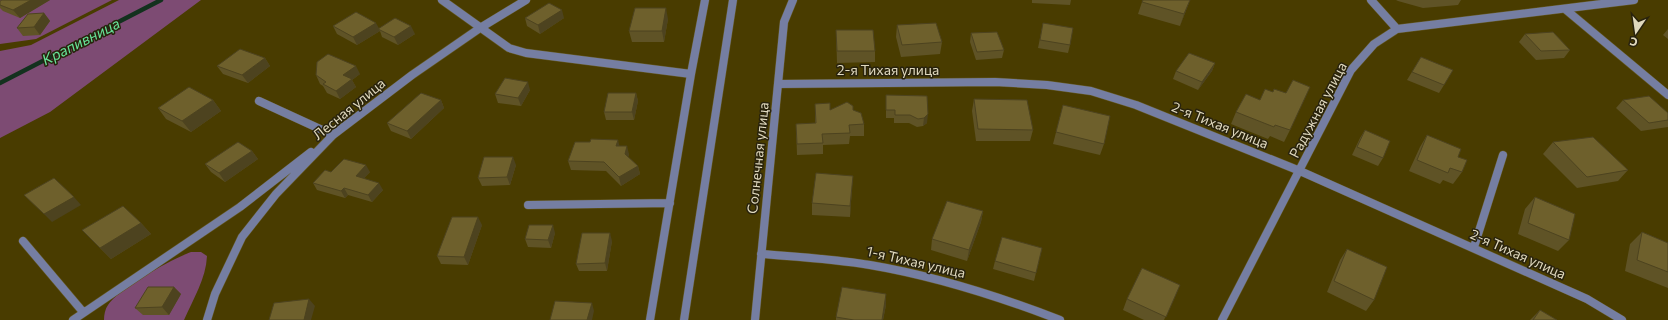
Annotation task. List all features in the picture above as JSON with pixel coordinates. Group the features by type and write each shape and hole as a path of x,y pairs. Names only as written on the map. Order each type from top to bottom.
{"street":[{"path":"442,0 509,48 526,53 691,74"},
{"name":"Лесная улица","path":"207,320 215,294 242,237 276,194 334,135 412,75 480,28 526,0"},
{"path":"650,320 691,74 705,0"},
{"path":"684,320 733,0"},
{"name":"Солнечная улица","path":"755,320 784,22 793,0"},
{"path":"1371,0 1397,29"},
{"name":"Радужная улица","path":"1222,320 1351,70 1374,44 1397,29 1634,0"},
{"path":"1565,9 1668,95"},
{"name":"2-я Тихая улица","path":"778,84 995,82 1047,84 1091,91 1136,105 1300,171 1587,299 1622,320"},
{"path":"73,320 240,207 334,135 259,101"},
{"path":"1474,248 1503,155"},
{"path":"528,205 670,203"},
{"path":"23,240 83,312"},
{"name":"1-я Тихая улица","path":"761,254 818,258 871,265 921,276 943,281 1019,304 1060,320"}],"shaded area":[{"path":"0,0 112,0 36,39 0,44"},
{"path":"119,0 201,0 50,112 0,138 0,51 31,45"},
{"path":"191,252 201,252 207,256 202,281 184,320 104,320 107,307 114,298 159,267"}],"building":[{"path":"31,0 13,10 0,5 0,1"},
{"path":"1143,0 1190,0 1184,14 1142,2"},
{"path":"549,3 562,10 538,25 525,18"},
{"path":"635,8 666,8 662,31 629,31"},
{"path":"356,12 376,23 353,37 333,26"},
{"path":"44,13 34,27 17,28 28,14"},
{"path":"395,18 411,26 394,37 378,29"},
{"path":"936,23 942,42 902,45 897,25"},
{"path":"1043,23 1073,28 1070,45 1040,40"},
{"path":"836,30 873,30 875,51 837,51"},
{"path":"997,32 1004,50 977,52 971,33"},
{"path":"1553,32 1570,50 1541,51 1525,34"},
{"path":"240,49 265,58 242,75 217,66"},
{"path":"1189,53 1215,63 1202,82 1176,71"},
{"path":"328,54 356,66 343,75 352,79 336,91 323,84 326,82 316,75 317,62"},
{"path":"1421,57 1453,70 1444,85 1412,72"},
{"path":"505,78 528,82 518,98 495,94"},
{"path":"1293,80 1310,87 1290,130 1275,125 1274,127 1236,112 1246,94 1260,100 1265,89 1273,92 1274,89 1286,93"},
{"path":"189,87 213,100 182,121 158,108"},
{"path":"421,93 441,100 407,131 387,123"},
{"path":"608,93 636,93 632,112 604,112"},
{"path":"886,95 927,96 928,114 924,118 918,119 910,115 895,115 895,110 886,110"},
{"path":"1649,96 1668,113 1668,120 1649,123 1623,100"},
{"path":"974,99 1027,100 1033,130 978,129"},
{"path":"847,102 853,106 853,110 861,113 864,124 849,125 850,133 822,134 823,143 797,144 796,124 816,123 815,104 830,103 830,110"},
{"path":"1063,105 1110,116 1104,144 1056,132"},
{"path":"1365,130 1390,141 1383,158 1357,147"},
{"path":"1427,135 1461,149 1458,157 1467,160 1462,172 1450,168 1448,173 1417,160"},
{"path":"1593,137 1628,170 1587,177 1553,142"},
{"path":"591,139 618,140 616,146 627,146 625,154 638,166 619,177 604,162 568,161 575,142 590,142"},
{"path":"238,142 252,151 219,173 205,164"},
{"path":"484,157 513,157 507,177 478,178"},
{"path":"344,159 366,165 356,176 379,183 368,195 344,188 341,191 313,183 325,170 331,172"},
{"path":"816,173 853,176 850,206 812,203"},
{"path":"54,178 74,197 44,214 24,195"},
{"path":"1535,197 1575,214 1569,240 1528,223"},
{"path":"947,201 983,211 969,250 932,239"},
{"path":"123,206 141,223 100,248 82,230"},
{"path":"452,217 478,217 464,257 437,256"},
{"path":"529,225 553,225 548,240 525,239"},
{"path":"1642,232 1668,243 1668,272 1637,260"},
{"path":"582,233 610,233 605,263 576,264"},
{"path":"1002,237 1042,248 1036,273 995,261"},
{"path":"1347,249 1387,267 1374,300 1334,281"},
{"path":"1142,268 1180,285 1166,317 1127,299"},
{"path":"148,287 174,287 162,307 135,308"},
{"path":"842,287 886,294 882,320 854,320 836,317"},
{"path":"309,299 304,320 269,320 274,303"},
{"path":"555,301 592,303 587,320 550,320"},
{"path":"1540,310 1557,320 1533,320"}],"waterway":[{"name":"Крапивница","path":"0,83 161,0"}]}
